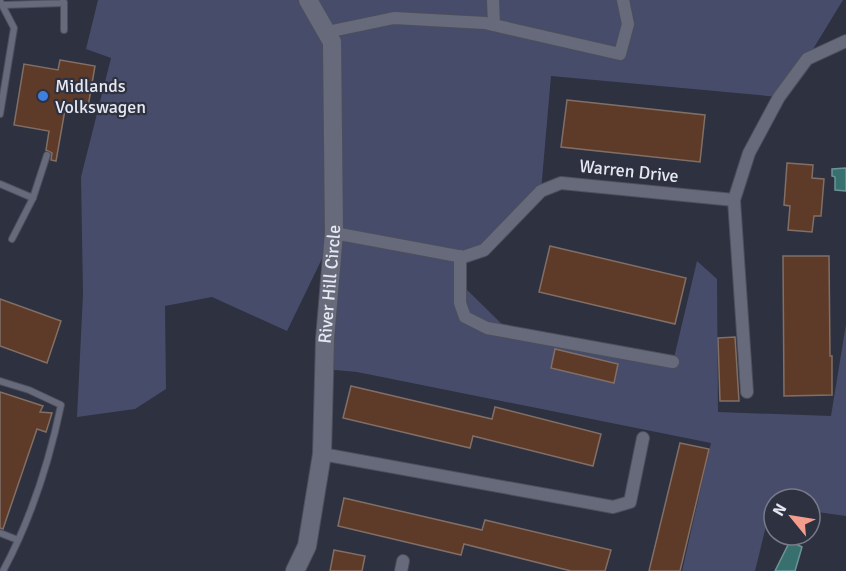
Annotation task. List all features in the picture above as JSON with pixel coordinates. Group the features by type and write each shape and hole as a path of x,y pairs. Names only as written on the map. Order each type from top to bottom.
{"street":[{"name":"River Hill Circle","path":"295,571 307,546 322,454 325,339 334,233 333,42 308,0"},
{"path":"493,0 494,25"},
{"path":"327,32 394,18 494,25 620,54 628,24 623,0"},
{"path":"747,392 734,200 749,153 778,97 807,59 846,42"},
{"name":"Warren Drive","path":"334,233 460,256 484,250 541,191 561,183 734,200"},
{"path":"460,256 460,303 465,317 487,328 673,362"},
{"path":"322,454 613,507 630,502 643,438"}],"lane":[{"path":"0,114 14,28 2,3 63,2 64,30"},
{"path":"12,239 33,198 47,155"},
{"path":"0,184 33,198"},
{"path":"0,381 29,390 61,405 54,439 37,496 3,571"},
{"path":"0,533 18,540"}],"shaded area":[{"path":"98,0 843,0 807,59 779,97 551,76 541,191 484,250 463,257 459,282 511,333 673,362 697,261 717,279 718,412 831,416 846,324 846,516 822,513 822,487 762,487 762,543 755,571 682,571 711,443 357,372 324,369 333,236 287,331 212,297 165,306 166,389 135,409 77,417 83,294 81,177 111,58 86,49"},
{"path":"846,168 846,191 835,190 835,177 832,176 832,169"},
{"path":"787,547 802,547 795,571 775,571"}],"building":[{"path":"60,60 95,66 88,107 66,104 56,161 51,160 52,153 46,150 49,131 14,125 24,64 58,70"},
{"path":"567,100 705,115 700,162 561,147"},
{"path":"787,163 813,165 812,178 824,179 821,216 814,216 812,232 788,230 790,206 784,205"},
{"path":"550,246 686,278 675,324 539,292"},
{"path":"783,256 829,256 832,395 784,396"},
{"path":"0,299 61,321 47,363 0,346"},
{"path":"735,337 739,401 720,401 718,338"},
{"path":"555,349 618,364 614,383 551,368"},
{"path":"351,386 492,419 495,407 601,434 593,466 473,436 470,448 343,418"},
{"path":"0,392 43,406 40,412 52,413 46,432 37,429 3,529 0,528"},
{"path":"680,443 709,449 680,571 649,571"},
{"path":"344,498 482,530 485,520 611,550 605,571 571,571 464,544 461,555 338,526"},
{"path":"334,550 365,556 362,571 330,571"}],"place":[{"name":"Midlands Volkswagen","path":"43,96"}]}
